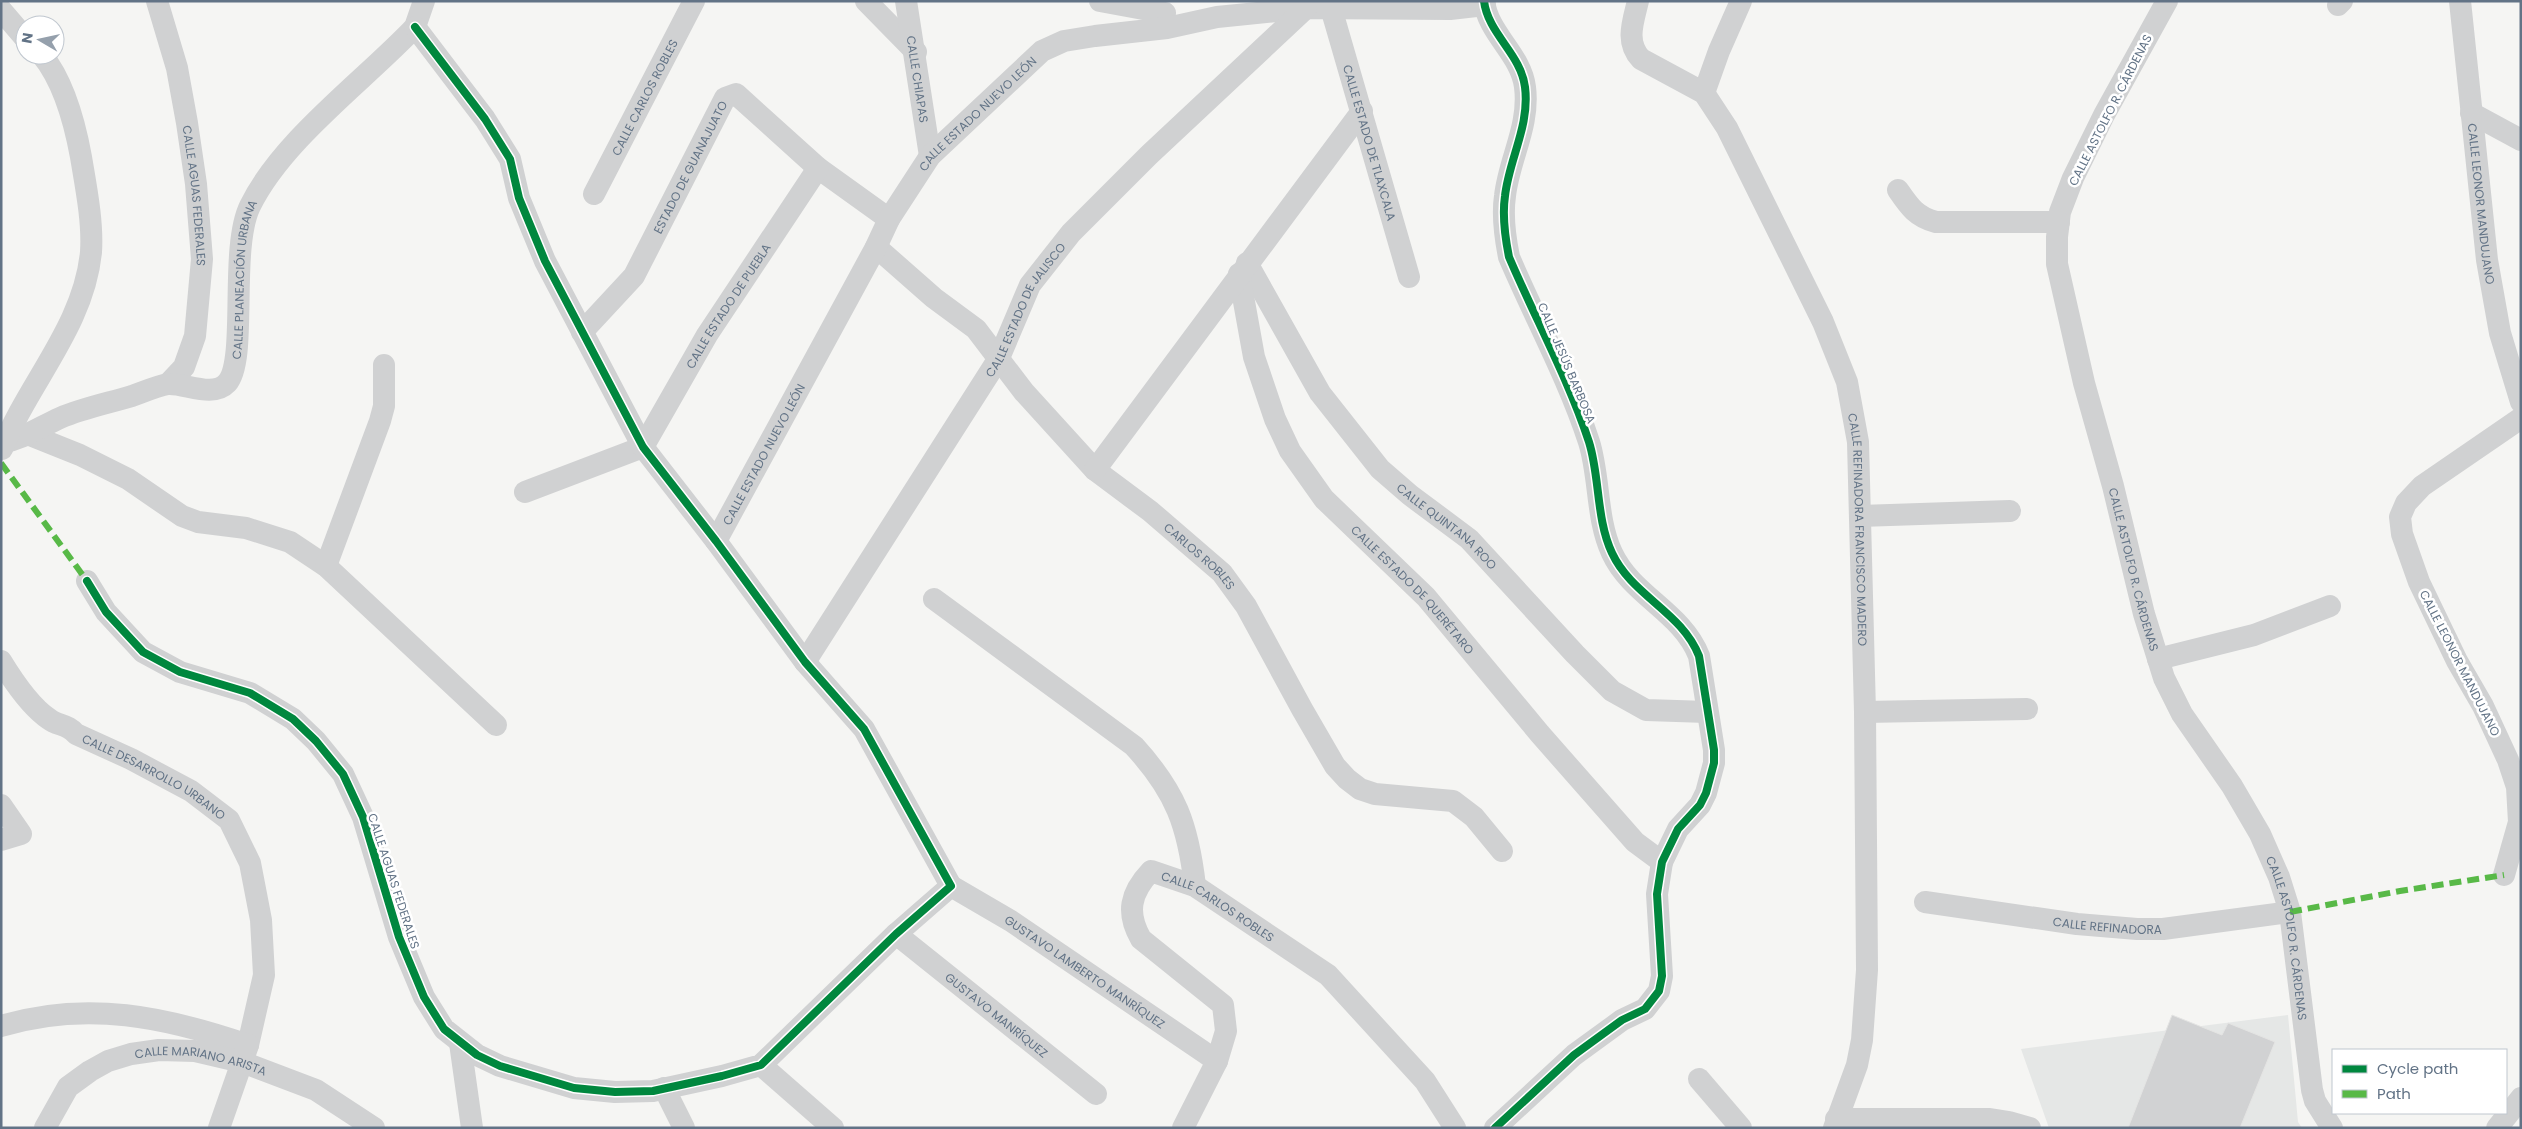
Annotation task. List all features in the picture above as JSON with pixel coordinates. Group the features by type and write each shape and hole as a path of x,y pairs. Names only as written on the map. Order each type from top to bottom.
{"street":[{"name":"CALLE AGUAS FEDERALES","path":"157,1 177,68 187,123 196,184 202,259 195,336 184,367 168,384"},
{"name":"CALLE PLANEACIÓN URBANA","path":"2,445 30,435 61,418 168,384 208,390 225,385 234,374 237,352 238,260 249,208 263,184 295,145 415,27 424,1"},
{"name":"CALLE CARLOS ROBLES","path":"594,194 694,1"},
{"path":"866,1 916,52"},
{"name":"CALLE CHIAPAS","path":"906,1 916,52 930,156"},
{"path":"1100,1 1166,14"},
{"name":"CALLE REFINADORA FRANCISCO MADERO","path":"1638,1 1631,31 1635,52 1641,60 1704,93 1727,128 1823,322 1847,382 1858,442 1865,712 1868,929 1866,999 1857,1065 1835,1123"},
{"path":"1704,93 1719,51 1742,1"},
{"name":"CALLE ASTOLFO R. CÁRDENAS","path":"2167,1 2073,178 2060,212 2057,264 2084,383 2113,486 2144,614 2158,659 2182,714 2232,786 2260,834 2279,877 2290,912 2312,1090 2315,1101 2332,1128"},
{"name":"CALLE LEONOR MANDUJANO","path":"2460,1 2487,260 2500,333 2521,402"},
{"name":"CALLE ESTADO NUEVO LEÓN","path":"716,541 876,248 889,220 930,156 1042,51 1064,42 1095,36 1166,14 1218,17 1306,8 1450,8 1484,3"},
{"name":"CALLE JESÚS BARBOSA","path":"1484,3 1488,19 1521,71 1525,86 1521,139 1505,194 1505,237 1509,256 1588,440 1606,537 1612,553 1631,582 1688,634 1699,656 1714,750 1711,781 1700,805 1678,829 1662,862 1657,894 1662,976 1660,991 1655,999 1644,1009 1622,1020 1574,1055 1495,1128"},
{"name":"CALLE ESTADO DE JALISCO","path":"805,662 999,358 1030,285 1071,234 1148,156 1306,8"},
{"name":"CALLE ESTADO DE TLAXCALA","path":"1331,8 1409,277"},
{"path":"1,10 15,26"},
{"path":"415,27 485,119 510,159 519,198 545,261 643,447 716,541 805,662 864,729 951,886 896,934 761,1065 833,1128"},
{"path":"2,445 61,340 76,308 91,252 85,182 78,145 61,91 49,65"},
{"name":"ESTADO DE GUANAJUATO","path":"582,332 634,276 725,98 736,94 818,168 889,220"},
{"path":"1095,470 1362,110"},
{"path":"2471,113 2521,140"},
{"name":"CALLE ESTADO DE PUEBLA","path":"643,447 708,335 818,168"},
{"path":"1898,190 1913,212 1924,219 1936,222 2059,222"},
{"name":"CARLOS ROBLES","path":"876,248 934,298 976,329 1024,392 1095,470 1150,511 1222,573 1246,606 1335,766 1347,779 1360,789 1375,794 1453,801 1474,817 1502,850"},
{"name":"CALLE QUINTANA ROO","path":"1243,269 1320,393 1380,469 1410,495 1470,539 1612,691 1646,710 1707,712"},
{"name":"CALLE ESTADO DE QUERÉTARO","path":"1243,269 1254,357 1275,420 1290,451 1324,499 1426,597 1540,734 1629,835 1646,852 1662,862"},
{"path":"326,566 380,421 384,406 384,365"},
{"name":"CALLE LEONOR MANDUJANO","path":"2504,876 2519,822 2517,787 2508,760 2483,706 2457,661 2419,582 2402,534 2400,517 2406,503 2422,486 2521,418"},
{"path":"30,435 80,455 128,479 182,516 198,522 246,528 290,542 326,566 496,725"},
{"path":"525,492 643,447"},
{"path":"1860,516 2010,511"},
{"name":"CALLE AGUAS FEDERALES","path":"87,581 106,612 143,652 180,672 250,694 293,719 316,740 343,774 363,817 410,968 444,1029 460,1043 500,1066 574,1088 615,1092 664,1088 722,1076 761,1065"},
{"path":"934,599 1134,746 1156,769 1181,813 1191,852 1195,886"},
{"path":"2158,659 2254,635 2330,606"},
{"name":"CALLE DESARROLLO URBANO","path":"1,661 12,679 49,720 71,727 76,734 191,791 228,820 250,863 263,943 264,975 245,1053 219,1128"},
{"path":"1865,712 2027,709"},
{"path":"1,805 11,837"},
{"name":"CALLE CARLOS ROBLES","path":"1183,1128 1217,1061 1226,1031 1223,1005 1141,939 1132,924 1132,903 1138,885 1151,871 1195,886 1328,975 1424,1081 1455,1128"},
{"name":"GUSTAVO LAMBERTO MANRÍQUEZ","path":"951,886 1011,921 1217,1061"},
{"name":"CALLE REFINADORA","path":"1925,902 2078,924 2137,929 2163,929 2290,912"},
{"name":"GUSTAVO MANRÍQUEZ","path":"896,934 1096,1094"},
{"path":"1,1026 32,1017 78,1012 127,1016 181,1023 245,1053"},
{"path":"460,1043 472,1128"},
{"name":"CALLE MARIANO ARISTA","path":"45,1128 68,1087 108,1061 131,1054 159,1050 245,1053 316,1090 374,1128"},
{"path":"1699,1079 1741,1128"},
{"path":"664,1088 684,1128"},
{"path":"2497,1128 2521,1098"},
{"path":"1835,1123 1990,1119 2030,1128"}],"shaded area":[{"path":"2288,1015 2298,1122 2302,1128 2049,1128 2021,1049"}],"building":[{"path":"2172,1015 2222,1035 2228,1023 2275,1042 2240,1128 2128,1128"}],"marked path":[{"path":"1,463 87,581"},
{"path":"2290,912 2400,891 2504,875"}],"cycle path":[{"path":"1484,1 1492,24 1517,64 1525,87 1525,115 1507,182 1504,204 1504,226 1509,257 1581,418 1595,469 1603,526 1612,553 1632,581 1681,627 1699,656 1714,750 1714,763 1706,793 1700,805 1678,829 1662,862 1657,894 1662,976 1659,991 1645,1009 1622,1020 1574,1055 1495,1128"},
{"path":"87,581 106,612 143,652 180,672 250,693 293,719 316,741 343,774 363,817 399,937 424,997 444,1029 477,1055 500,1066 574,1088 615,1092 653,1091 722,1076 761,1065 896,934 951,886 864,729 805,662 716,541 643,447 545,261 519,198 510,159 485,119 415,27"}]}
